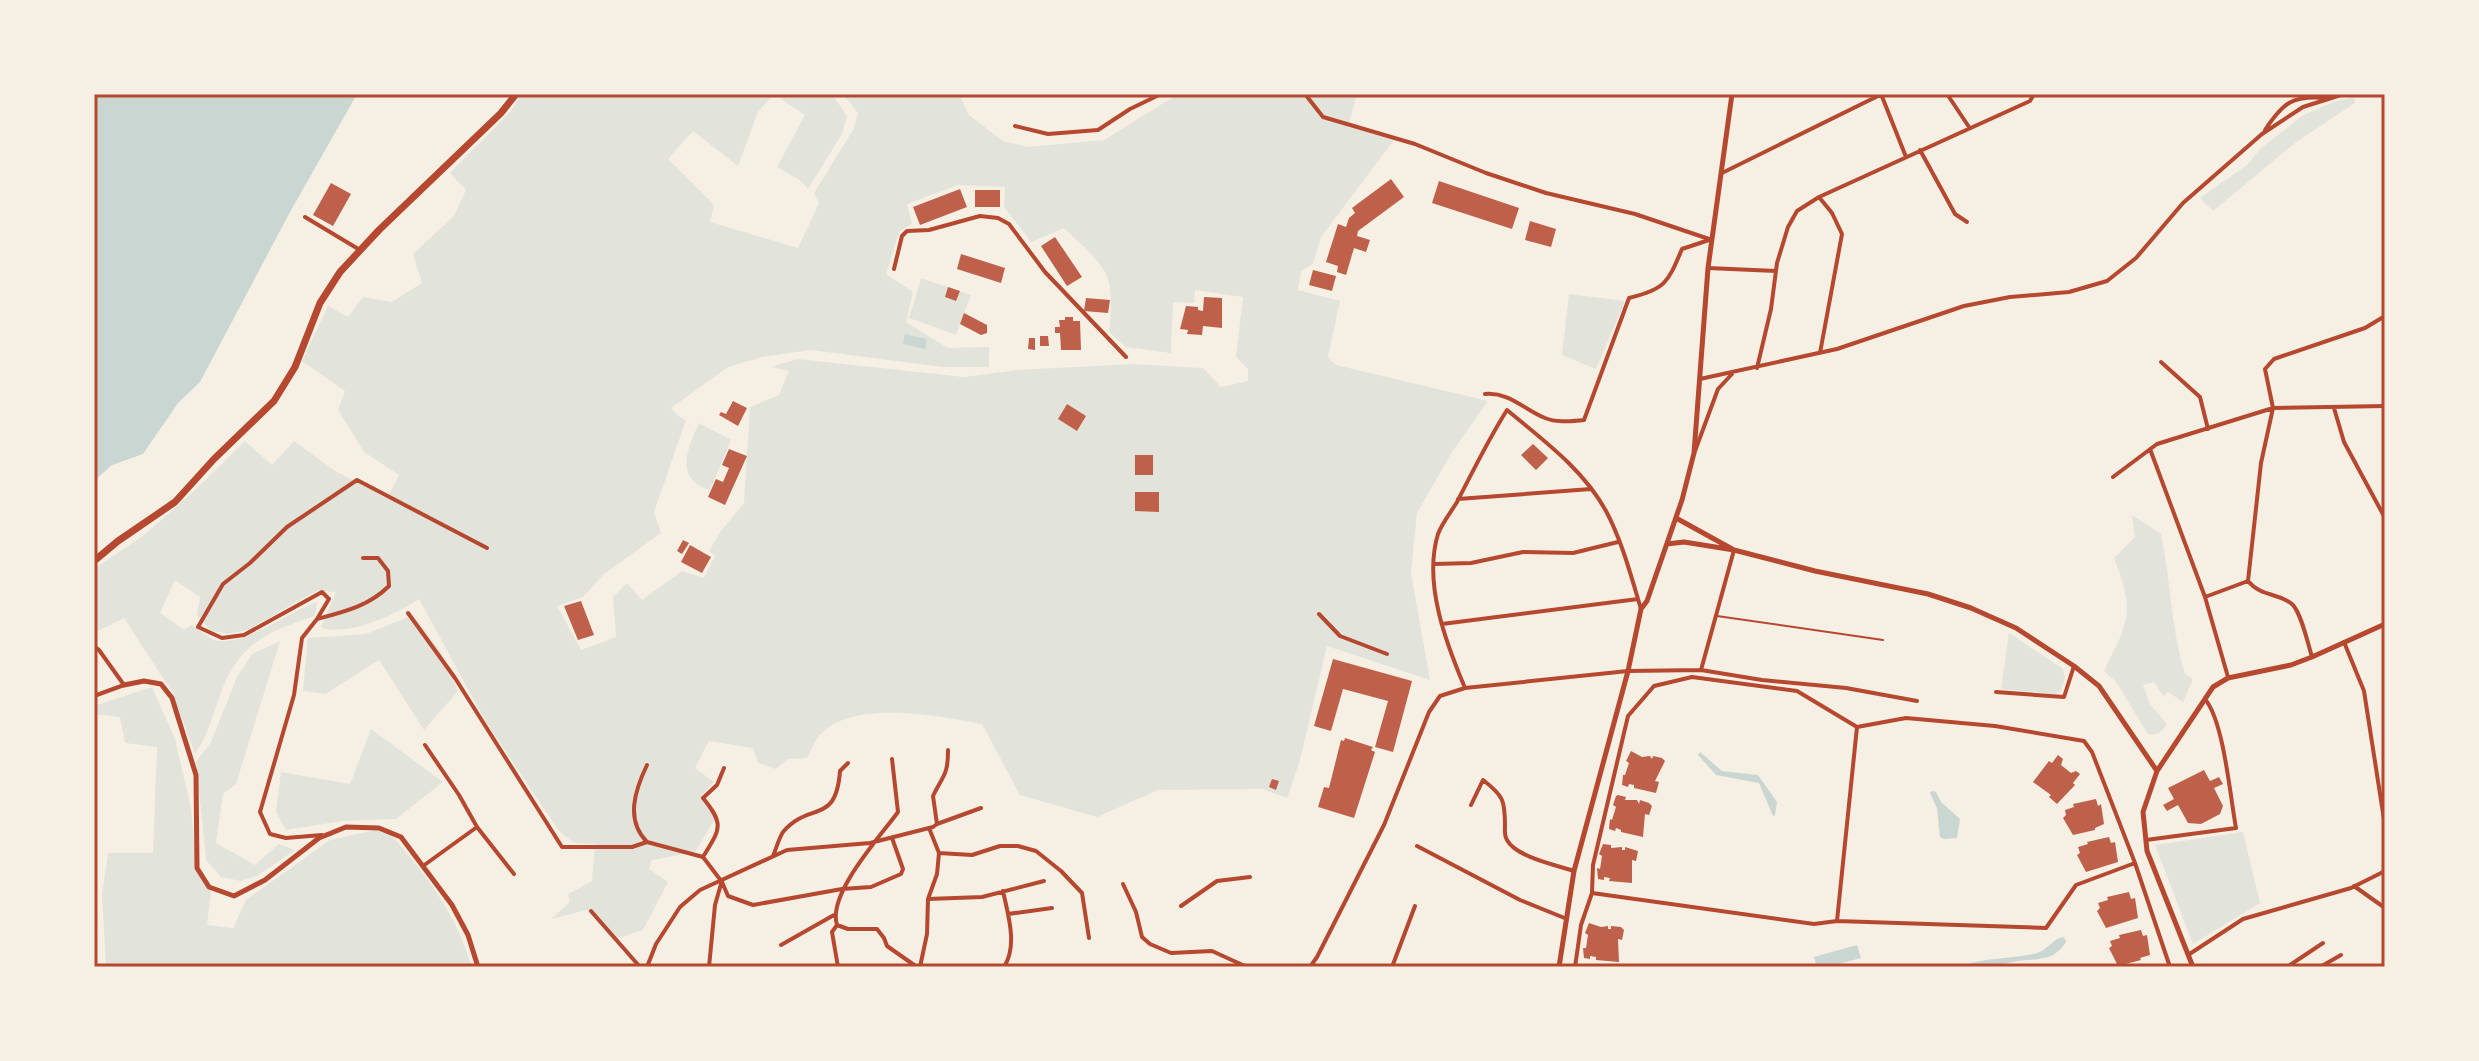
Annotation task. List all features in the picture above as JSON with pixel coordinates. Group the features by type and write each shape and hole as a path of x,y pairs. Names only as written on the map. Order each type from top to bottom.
{"main road":[{"path":"94,561 175,502 279,395 295,367 320,303 340,272 482,132 516,94"}],"street":[{"path":"1015,126 1048,134 1098,130 1161,94"},
{"path":"1305,94 1323,117 1390,135 1546,193 1635,214 1712,240"},
{"path":"1694,453 1708,268 1732,94"},
{"path":"1722,173 1881,94 1906,157"},
{"path":"1947,94 1969,127"},
{"path":"1757,368 1776,271 1788,227 1797,211 1819,197 2030,101 2034,94"},
{"path":"1700,379 1820,353 1964,306 2010,297 2069,292 2107,281 2136,258 2183,203 2262,134 2294,112 2344,94"},
{"path":"2262,134 2286,104 2305,97 2329,98"},
{"path":"1920,150 1955,214 1967,222"},
{"path":"1819,197 1832,213 1842,234 1820,353"},
{"path":"894,269 902,236 907,231 929,230 980,216 998,218 1009,224 1045,272 1126,357"},
{"path":"305,217 360,250"},
{"path":"1485,394 1498,393 1545,418 1566,422 1584,420 1629,298 1668,281 1682,249 1712,240"},
{"path":"1708,268 1776,271"},
{"path":"2312,657 2297,610 2291,602 2255,589 2248,581 2261,463 2273,408 2265,369 2274,359 2365,328 2385,316"},
{"path":"2161,362 2200,397 2208,429"},
{"path":"1559,967 1574,871 1628,671 1641,609 1647,601 1667,544 1694,453 1718,389 1733,372"},
{"path":"2113,477 2157,444 2273,408 2385,406"},
{"path":"2334,408 2344,442 2385,518"},
{"path":"1465,688 1449,652 1436,601 1438,533 1507,410 1554,449 1605,509 1641,609"},
{"path":"2150,449 2205,597 2228,678"},
{"path":"328,834 286,838 270,834 260,812 294,695 302,638 329,599 322,592 244,635 222,638 198,627 223,584 287,527 357,480 487,548"},
{"path":"1458,499 1591,489"},
{"path":"1676,518 1734,550"},
{"path":"1435,564 1471,563 1523,552 1573,553 1619,542"},
{"path":"1667,544 1684,542 1734,550 1815,571 1902,588 1961,604 2016,628 2074,666 2104,692 2157,771"},
{"path":"1701,670 1734,550"},
{"path":"317,619 346,612 377,599 389,586 388,571 378,558 363,558"},
{"path":"2205,597 2248,581"},
{"path":"1442,624 1638,599"},
{"path":"408,613 455,678 562,847 632,847 647,842"},
{"path":"1319,614 1340,636 1387,654"},
{"path":"2193,967 2147,851 2143,812 2157,771 2213,687 2228,678 2291,665 2385,624"},
{"path":"2344,642 2364,691 2385,826"},
{"path":"94,646 124,685"},
{"path":"1996,692 2064,697 2074,666"},
{"path":"1310,967 1384,825 1429,712 1440,696 1465,688 1628,671 1701,670 1762,680 1846,688 1917,701"},
{"path":"1575,967 1581,925 1592,893 1593,865 1628,716 1654,686 1692,677 1797,691 1857,727 1906,718 1995,726 2084,741 2092,752 2135,863 2170,967"},
{"path":"94,696 144,681 161,684 172,698 196,775 197,868 209,887 234,896 265,880 294,855 328,834 346,827 379,828 401,837 452,905 468,935 478,967"},
{"path":"2146,840 2236,828 2216,723 2204,698"},
{"path":"1837,921 1857,727"},
{"path":"425,745 477,827 514,874"},
{"path":"937,824 933,796 944,783 948,750"},
{"path":"837,925 834,915 842,889 898,812 892,759"},
{"path":"773,856 782,833 798,820 825,808 838,794 840,771 848,763"},
{"path":"647,765 635,789 634,811 638,833 647,842 703,857 722,882 728,896 753,905 871,887 901,874 903,869 892,838"},
{"path":"703,857 719,831 717,816 703,798 717,785 724,768"},
{"path":"1471,805 1483,780 1500,793 1505,806 1507,842 1528,856 1574,871"},
{"path":"647,967 656,944 680,907 700,890 787,850 877,842 929,828 981,808"},
{"path":"423,866 477,827"},
{"path":"837,925 848,929 877,929 887,946 919,967 927,934 928,899 937,874 939,853 929,828"},
{"path":"939,853 972,855 1000,846 1018,846 1036,851 1082,893 1089,938"},
{"path":"1417,846 1520,900 1567,919"},
{"path":"1592,893 1814,924 1837,921 2046,928 2076,885 2135,863"},
{"path":"2188,955 2243,919 2354,886 2383,872 2385,867"},
{"path":"1181,906 1217,881 1250,877"},
{"path":"928,899 982,897 1044,881"},
{"path":"709,967 715,905 722,882"},
{"path":"1123,884 1136,912 1142,937 1150,944 1171,953 1212,951 1247,967"},
{"path":"2354,886 2385,908"},
{"path":"1003,891 1012,945 1011,957 1004,967"},
{"path":"1392,967 1415,906"},
{"path":"1008,914 1052,908"},
{"path":"591,911 640,967"},
{"path":"781,945 834,915"},
{"path":"837,925 832,932 838,967"},
{"path":"2287,967 2323,943"},
{"path":"2320,967 2341,955"}],"lane":[{"path":"1716,616 1883,640"}],"shaded area":[{"path":"94,94 357,94 200,382 178,403 143,454 112,465 94,481"},
{"path":"521,94 774,94 758,112 738,166 693,131 668,159 714,205 710,222 798,248 819,203 814,193 853,130 858,113 843,94 959,94 969,115 1003,141 1028,147 1104,140 1178,94 1357,94 1348,127 1394,140 1321,237 1313,264 1301,271 1298,290 1340,301 1328,357 1336,365 1488,401 1452,452 1417,513 1411,573 1430,680 1327,646 1300,760 1287,798 1262,789 1158,790 1097,817 1020,795 982,724 920,714 873,713 852,717 833,724 819,736 807,758 788,759 776,769 758,763 753,748 709,741 695,768 714,782 702,795 717,816 695,852 652,860 649,869 668,882 643,930 612,940 587,910 551,919 570,902 568,894 592,881 595,844 574,843 559,831 486,722 419,599 371,623 331,630 321,627 336,592 316,591 247,630 227,634 210,630 197,615 200,597 175,580 160,613 184,630 191,625 212,639 223,641 250,635 317,602 315,616 273,632 240,657 224,685 195,754 172,692 124,618 94,633 94,569 144,535 245,441 272,465 294,441 335,471 387,498 399,475 364,452 338,410 345,391 302,361 328,306 348,317 363,297 392,302 422,283 413,254 454,216 466,190 450,173 511,111","holes":["958,185 1005,187 1004,207 1031,242 1064,228 1099,262 1109,283 1111,296 1109,332 1126,347 1171,353 1173,302 1194,303 1195,290 1243,297 1236,357 1248,369 1248,381 1221,387 1203,368 1131,364 1018,370 964,377 797,359 771,367 789,371 779,395 750,407 744,503 709,551 715,556 704,578 682,571 642,600 627,583 613,597 616,637 581,650 557,606 583,597 604,574 661,533 654,512 686,420 671,408 728,367 762,357 811,350 943,367 989,367 989,347 948,348 906,322 913,292 886,274 899,232 912,224 907,204"]},
{"path":"774,94 832,94 847,116 842,134 808,189 800,180 777,167 805,115"},
{"path":"2354,97 2355,103 2295,143 2213,211 2200,198 2247,165 2260,149 2302,116 2333,102"},
{"path":"921,278 971,295 956,335 909,318"},
{"path":"1569,294 1625,301 1596,369 1562,355"},
{"path":"905,334 927,339 925,349 903,344"},
{"path":"699,423 731,440 710,490 698,485 687,470 688,452"},
{"path":"2132,515 2161,534 2180,657 2185,674 2193,679 2183,702 2168,692 2163,696 2154,682 2143,685 2150,704 2167,724 2154,734 2148,734 2116,682 2104,671 2124,628 2127,604 2114,558 2135,537"},
{"path":"413,615 439,649 458,691 424,730 379,660 325,694 303,691 308,638 366,634"},
{"path":"2009,633 2063,669 2065,679 2060,692 2001,689"},
{"path":"280,641 236,784 223,794 216,843 255,865 279,844 295,850 257,876 241,881 221,877 206,860 196,762 211,742 237,677 252,654"},
{"path":"152,687 175,739 191,808 197,870 211,891 207,925 233,928 246,900 330,840 385,828 437,893 465,946 472,967 106,967 102,895 108,853 153,853 157,747 125,743 120,717 94,714 94,706"},
{"path":"371,729 443,782 396,819 342,821 286,830 276,812 281,772 350,784"},
{"path":"1700,752 1722,771 1758,775 1777,802 1775,815 1759,783 1716,775 1698,755"},
{"path":"1932,791 1960,819 1957,838 1940,837"},
{"path":"2243,832 2260,903 2193,944 2155,845"},
{"path":"2064,937 2066,942 2061,949 2049,957 1960,967 2037,953"},
{"path":"1857,945 1861,958 1817,967 1814,957"}],"building":[{"path":"1391,179 1404,197 1358,231 1357,236 1370,240 1366,252 1354,248 1346,275 1337,272 1338,266 1326,262 1338,224 1346,227 1355,213 1352,208"},
{"path":"1439,181 1519,208 1512,229 1432,203"},
{"path":"331,183 351,194 333,226 313,215"},
{"path":"960,189 967,207 920,225 913,207"},
{"path":"975,190 1000,190 1000,207 975,207"},
{"path":"1530,221 1556,229 1551,247 1525,240"},
{"path":"1055,237 1082,277 1067,286 1041,246"},
{"path":"961,254 1005,268 1001,283 957,269"},
{"path":"1313,270 1336,276 1332,291 1309,285"},
{"path":"948,287 960,291 956,301 945,297"},
{"path":"1204,297 1222,298 1222,328 1203,326 1202,335 1187,334 1188,330 1180,329 1186,306 1198,307 1203,311"},
{"path":"1086,298 1110,300 1108,313 1084,311"},
{"path":"964,313 987,325 987,333 981,335 960,324"},
{"path":"1065,317 1080,321 1081,350 1061,350 1060,333 1055,333 1055,327 1060,327 1059,320 1065,320"},
{"path":"1040,336 1048,336 1049,346 1040,346"},
{"path":"1029,338 1035,338 1035,350 1028,349"},
{"path":"733,401 747,408 738,426 719,415 721,412 726,414"},
{"path":"1067,404 1086,416 1077,431 1058,419"},
{"path":"1533,444 1548,458 1536,470 1521,455"},
{"path":"729,449 747,456 725,505 708,497 716,479 723,482 729,468 722,465"},
{"path":"1135,455 1153,455 1153,475 1135,475"},
{"path":"1135,492 1159,492 1159,512 1135,511"},
{"path":"683,540 689,543 682,554 677,551"},
{"path":"690,545 711,557 702,573 681,562"},
{"path":"581,601 594,635 578,640 564,606"},
{"path":"1333,659 1412,681 1393,752 1375,747 1388,701 1343,689 1331,731 1314,726"},
{"path":"1345,738 1373,747 1371,750 1375,752 1354,818 1318,807 1324,787 1329,788 1341,740"},
{"path":"1631,751 1642,757 1650,756 1652,759 1653,756 1665,761 1655,781 1659,782 1656,793 1634,788 1634,785 1622,785"},
{"path":"2058,755 2063,759 2061,765 2071,773 2076,771 2080,774 2073,783 2075,785 2057,804 2049,797 2051,795 2033,782 2049,761 2052,763"},
{"path":"2204,770 2210,781 2219,777 2223,784 2214,788 2223,806 2220,814 2201,824 2188,823 2178,805 2167,811 2163,805 2174,799 2168,788"},
{"path":"1272,779 1279,781 1276,790 1269,787"},
{"path":"1618,795 1626,797 1625,800 1637,800 1639,804 1640,800 1652,806 1649,815 1645,814 1643,837 1616,828 1615,831 1609,829"},
{"path":"2096,799 2098,806 2101,804 2104,824 2095,830 2073,835 2063,818 2065,810 2074,807 2073,804"},
{"path":"2109,837 2111,843 2115,842 2118,862 2086,872 2077,855 2080,853 2078,847"},
{"path":"1603,844 1638,851 1636,861 1632,860 1632,883 1609,881 1610,878 1604,877 1604,880 1598,879 1597,868 1600,869 1602,856 1599,854"},
{"path":"2129,892 2131,899 2135,898 2138,918 2106,928 2097,911 2100,908 2098,903 2108,900 2107,897"},
{"path":"1589,923 1624,930 1622,940 1618,939 1619,962 1596,960 1596,957 1590,956 1590,959 1584,958 1583,948 1586,948 1588,935 1585,933"},
{"path":"2141,930 2143,936 2147,935 2150,955 2118,966 2109,948 2112,946 2110,941 2120,938 2119,935"}]}
